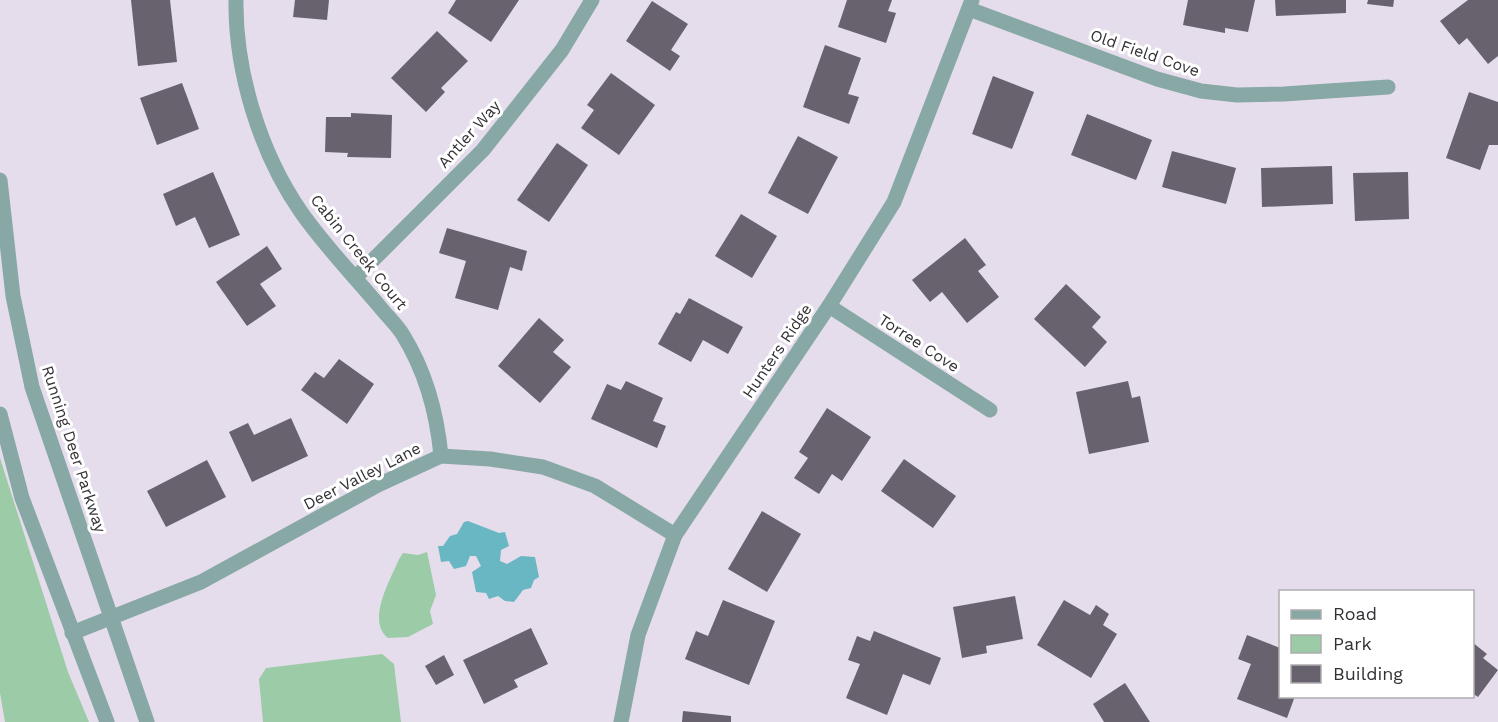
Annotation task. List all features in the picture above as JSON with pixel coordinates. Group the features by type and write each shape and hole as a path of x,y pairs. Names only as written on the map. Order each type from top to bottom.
{"street":[{"name":"Cabin Creek Court","path":"236,0 238,38 252,110 273,162 300,212 403,335 426,384 435,412 441,456"},
{"name":"Antler Way","path":"356,278 483,150 562,50 592,0"},
{"name":"Old Field Cove","path":"970,4 1157,79 1201,91 1284,94 1388,87"},
{"name":"Hunters Ridge","path":"621,722 638,635 675,535 829,306 894,202 970,4"},
{"name":"Running Deer Parkway","path":"0,180 13,296 32,387 147,722"},
{"name":"Torree Cove","path":"829,306 990,410"},
{"path":"0,414 22,498 107,722"},
{"name":"Deer Valley Lane","path":"72,633 201,582 378,484 441,456 490,459 543,467 595,486 675,535"}],"green space":[{"path":"0,458 68,672 89,722 5,722 0,693"},
{"path":"427,552 436,595 430,611 433,624 408,637 388,638 379,621 380,610 386,588 399,559 403,553 418,555"},
{"path":"382,654 394,664 401,722 263,722 259,679 266,668"}],"water":[{"path":"468,521 499,533 505,532 509,546 501,550 500,561 507,564 521,556 535,557 539,577 534,580 531,588 523,590 514,602 505,601 498,596 489,599 486,593 476,592 472,572 481,566 476,556 470,556 466,566 454,569 449,561 441,562 438,546 443,546 450,536 457,534 464,522"}],"building":[{"path":"131,0 170,0 177,62 138,66"},
{"path":"295,0 329,0 327,20 293,17"},
{"path":"456,0 519,0 491,42 448,13"},
{"path":"847,0 892,0 888,11 896,13 886,43 838,27"},
{"path":"1188,0 1255,0 1248,32 1225,28 1225,33 1183,25"},
{"path":"1275,0 1346,0 1346,13 1276,16"},
{"path":"1368,0 1394,0 1393,7 1367,4"},
{"path":"1468,0 1498,0 1498,56 1488,64 1467,38 1459,45 1440,21"},
{"path":"652,1 688,24 671,50 680,56 670,71 626,41"},
{"path":"437,31 468,61 441,88 445,92 426,112 391,78"},
{"path":"825,45 861,58 848,94 859,97 849,124 803,107"},
{"path":"611,73 655,105 619,155 581,128 594,110 587,105"},
{"path":"993,76 1034,92 1012,149 972,134"},
{"path":"182,83 199,129 157,145 140,98"},
{"path":"1469,92 1498,102 1498,145 1489,145 1480,170 1446,158"},
{"path":"351,113 392,115 391,158 347,157 348,153 325,152 326,117 351,117"},
{"path":"1087,114 1152,140 1136,180 1071,155"},
{"path":"798,136 838,157 808,214 768,193"},
{"path":"557,143 588,165 549,222 517,200"},
{"path":"1172,151 1236,168 1226,204 1162,187"},
{"path":"1332,166 1333,204 1262,207 1261,168"},
{"path":"213,172 240,235 209,248 195,217 176,226 163,194"},
{"path":"1408,172 1409,219 1355,221 1353,173"},
{"path":"741,214 777,236 752,278 715,256"},
{"path":"447,228 527,251 522,271 510,267 498,310 455,298 466,261 439,253"},
{"path":"965,238 986,265 978,271 999,297 967,323 942,292 930,302 912,280"},
{"path":"267,246 282,269 260,284 276,306 247,326 216,282"},
{"path":"1066,284 1101,317 1092,327 1107,342 1085,367 1034,319"},
{"path":"689,298 743,327 728,354 703,340 691,362 658,344 676,312 680,314"},
{"path":"539,318 564,340 553,352 571,367 540,403 498,366"},
{"path":"339,359 374,384 347,424 301,390 315,372 324,378"},
{"path":"626,381 663,398 653,421 666,426 657,448 591,419 607,384 621,390"},
{"path":"1128,381 1132,398 1140,396 1149,442 1089,454 1076,392"},
{"path":"827,408 871,437 842,481 832,474 819,494 794,478 808,458 799,452"},
{"path":"291,418 308,456 252,482 229,432 248,423 254,435"},
{"path":"904,459 956,496 933,528 881,491"},
{"path":"207,460 226,497 166,527 147,491"},
{"path":"762,511 801,534 767,592 728,569"},
{"path":"1015,596 1023,639 986,646 987,653 962,658 953,607"},
{"path":"723,600 775,621 749,685 685,659 696,631 708,636"},
{"path":"1064,600 1090,615 1096,605 1109,614 1103,625 1117,634 1091,678 1037,645"},
{"path":"531,628 548,664 514,680 518,687 484,704 463,660"},
{"path":"874,631 941,658 930,685 903,674 887,715 846,698 860,664 848,660 857,636 870,641"},
{"path":"1247,635 1279,648 1279,698 1294,698 1287,718 1237,699 1251,664 1238,659"},
{"path":"1474,644 1487,654 1483,658 1498,670 1478,697 1474,694"},
{"path":"444,655 454,675 436,685 425,666"},
{"path":"1125,683 1150,722 1104,722 1093,704"},
{"path":"683,711 731,716 731,722 682,722"}]}
